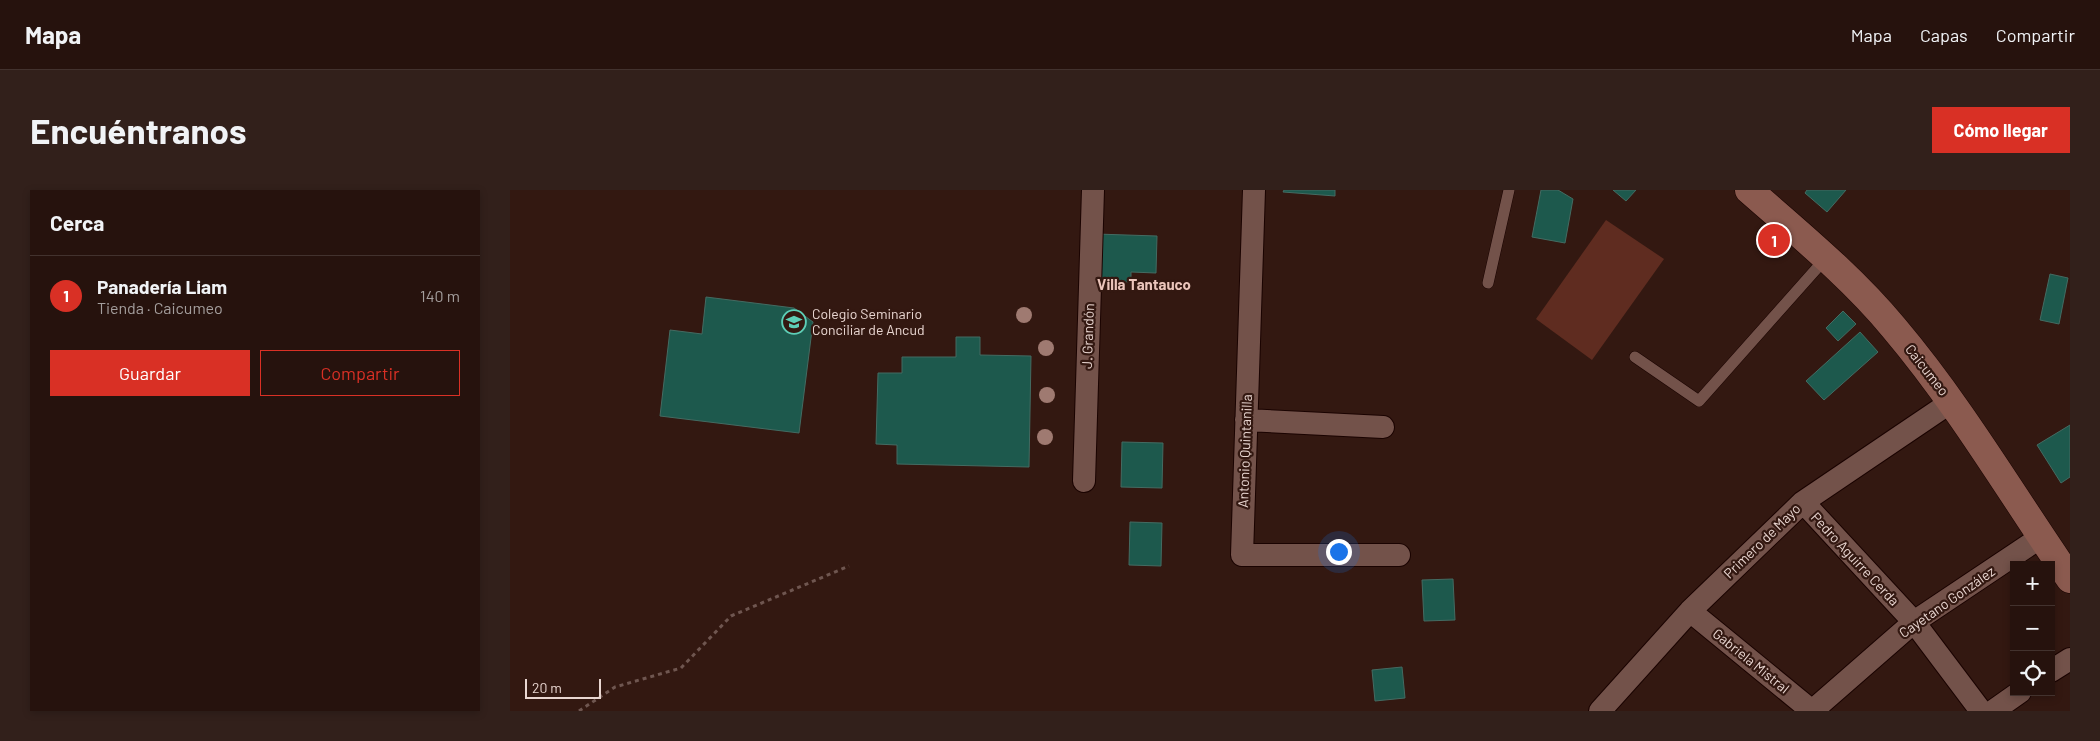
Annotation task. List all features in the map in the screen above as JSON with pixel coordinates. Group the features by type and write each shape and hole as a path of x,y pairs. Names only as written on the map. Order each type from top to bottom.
{"street":[{"name":"J. Grandón","path":"1084,481 1093,190"},
{"name":"Antonio Quintanilla","path":"1254,190 1242,555 1399,555"},
{"name":"Caicumeo","path":"1749,190 1826,258 1894,327 1951,402 2070,579"},
{"name":"Primero de Mayo","path":"1600,711 1690,611 1803,502 1951,402"},
{"path":"1246,420 1383,427"},
{"name":"Pedro Aguirre Cerda","path":"1803,502 1914,622 1981,711"},
{"name":"Cayetano González","path":"1812,711 1914,622 2041,537"},
{"name":"Gabriela Mistral","path":"1690,611 1812,711"},
{"path":"2055,668 2070,659"},
{"path":"1993,711 2014,696"}],"lane":[{"path":"1488,283 1509,190"},
{"path":"1635,357 1699,401 1826,258"}],"path":[{"path":"580,711 615,688 681,668 731,616 849,566"}],"shaded area":[{"path":"1606,220 1664,259 1592,360 1536,319"}],"building":[{"path":"1284,190 1335,190 1335,196 1283,192"},
{"path":"1541,190 1558,190 1573,199 1565,243 1532,237"},
{"path":"1613,190 1636,190 1626,201"},
{"path":"1807,190 1846,190 1827,212 1805,193"},
{"path":"1096,234 1157,236 1156,273 1131,272 1131,282 1098,281"},
{"path":"2050,274 2068,278 2059,324 2040,320"},
{"path":"706,297 794,308 813,322 799,433 660,416 670,330 702,334"},
{"path":"1843,311 1856,324 1838,341 1826,328"},
{"path":"1860,332 1878,352 1824,400 1806,381"},
{"path":"956,337 980,337 980,355 1031,356 1029,467 897,464 897,445 876,444 878,373 902,373 902,357 956,357"},
{"path":"2070,425 2070,477 2061,483 2037,445"},
{"path":"1122,442 1163,443 1162,488 1121,487"},
{"path":"1130,522 1162,523 1161,566 1129,565"},
{"path":"1453,579 1455,620 1424,621 1422,580"},
{"path":"1402,667 1405,698 1375,701 1372,670"}],"place":[{"name":"Panadería Liam","path":"1774,240"},
{"name":"Colegio Seminario Conciliar de Ancud","path":"794,322"}],"district":[{"name":"Villa Tantauco","path":"1144,285"}]}
